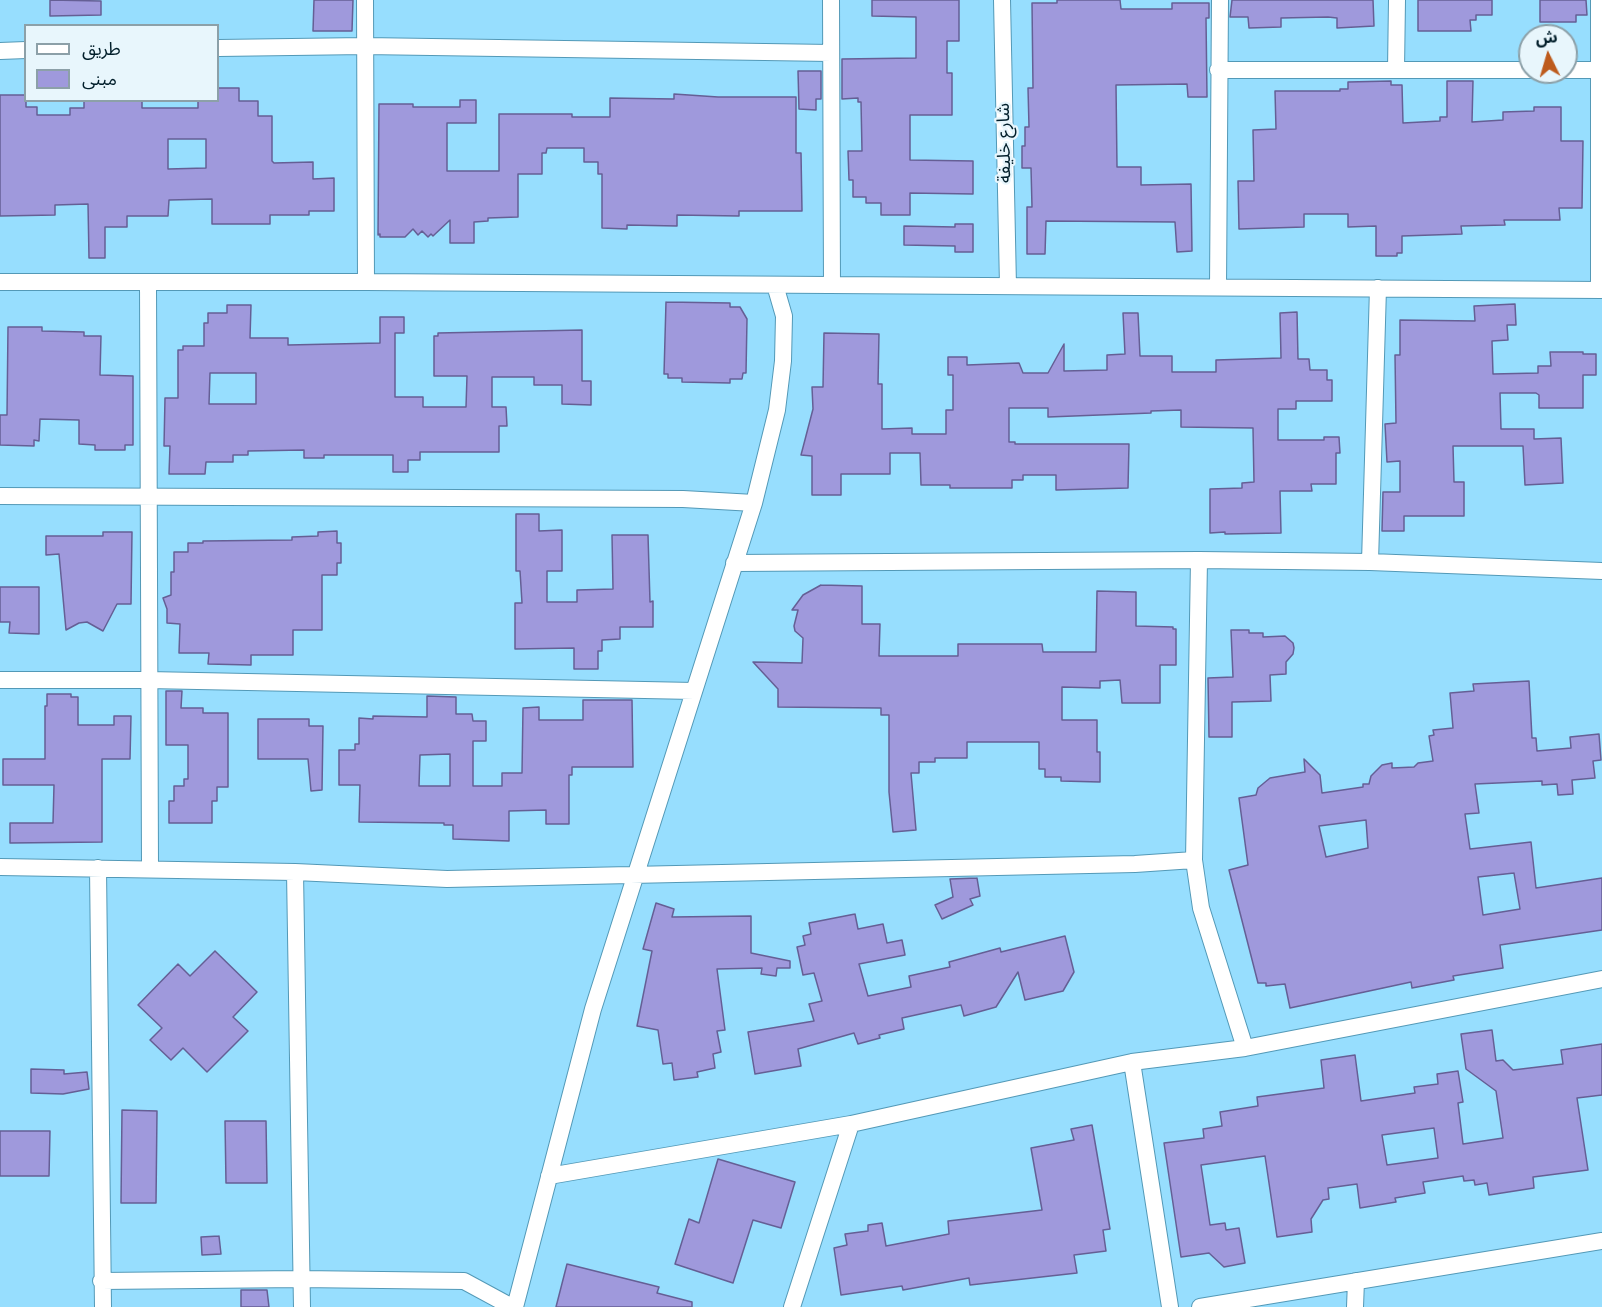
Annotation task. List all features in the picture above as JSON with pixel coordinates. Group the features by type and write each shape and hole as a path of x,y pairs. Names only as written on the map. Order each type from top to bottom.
{"street":[{"path":"365,0 366,282"},
{"path":"831,0 832,285"},
{"name":"شارع خليفة","path":"1002,0 1008,286"},
{"path":"1218,287 1220,0"},
{"path":"1396,70 1397,0"},
{"path":"0,282 366,282 1601,290 1599,0"},
{"path":"219,48 365,46 831,53"},
{"path":"0,51 24,51"},
{"path":"1218,70 1518,70"},
{"path":"1578,70 1600,70"},
{"path":"148,283 150,868"},
{"path":"101,1281 300,1279 464,1281 514,1307 593,1009 754,503 777,410 783,361 784,316 775,285"},
{"path":"1370,562 1378,288"},
{"path":"0,496 683,499 754,503"},
{"path":"734,563 1199,560 1370,562 1602,571"},
{"path":"1199,560 1194,860 1201,908 1245,1048"},
{"path":"0,680 148,680 694,691"},
{"path":"0,867 150,868 447,879 1135,864 1194,860"},
{"path":"98,868 103,1307"},
{"path":"295,872 302,1307"},
{"path":"549,1176 850,1124 1132,1062 1245,1048 1602,979"},
{"path":"1132,1062 1170,1307"},
{"path":"792,1307 850,1124"},
{"path":"1200,1307 1602,1241"},
{"path":"1355,1307 1356,1281"}],"building":[{"path":"50,0 101,1 101,15 50,16"},
{"path":"314,0 353,0 352,31 313,31"},
{"path":"872,0 959,0 959,41 947,41 947,73 952,73 952,115 910,115 910,160 973,161 973,194 910,193 910,215 881,215 881,203 866,203 866,197 853,197 853,180 849,180 848,151 862,151 861,102 858,102 858,98 842,99 842,59 916,58 916,17 872,16"},
{"path":"1057,0 1120,0 1121,9 1172,9 1172,3 1209,3 1209,18 1206,18 1207,97 1188,97 1187,84 1116,85 1117,167 1141,167 1141,185 1191,184 1192,251 1177,252 1175,222 1046,221 1045,254 1027,254 1027,207 1032,207 1031,168 1022,168 1022,146 1025,146 1025,127 1029,127 1028,88 1033,88 1032,3 1057,3"},
{"path":"1232,0 1373,0 1374,26 1337,28 1337,18 1328,17 1281,18 1281,27 1249,28 1248,17 1230,17"},
{"path":"1418,0 1492,0 1492,15 1476,15 1476,20 1470,20 1471,31 1418,31"},
{"path":"1540,0 1586,0 1587,15 1576,15 1576,22 1540,22"},
{"path":"798,71 821,71 821,99 816,99 816,110 799,109"},
{"path":"1391,81 1391,85 1402,85 1403,123 1440,121 1440,117 1447,117 1447,81 1473,81 1472,122 1503,120 1503,112 1534,111 1534,107 1561,107 1561,141 1583,141 1582,208 1559,208 1560,220 1504,220 1505,225 1461,226 1462,234 1402,236 1402,253 1397,253 1397,256 1376,256 1376,226 1348,227 1348,214 1304,214 1304,227 1239,229 1238,181 1254,181 1253,130 1276,129 1275,91 1340,91 1340,89 1348,89 1348,82"},
{"path":"219,88 239,88 239,101 258,101 258,116 272,116 272,161 274,163 313,162 313,179 334,178 334,211 309,211 309,215 270,215 270,224 212,224 212,199 169,200 168,216 127,216 127,227 105,227 105,258 89,258 88,204 55,205 55,215 0,216 0,95 24,95 26,107 37,107 37,115 70,115 70,108 84,108 84,102 142,102 142,108 198,108 198,102 219,102","holes":["168,139 206,139 206,168 168,169"]},
{"path":"674,94 718,97 796,97 796,153 801,153 802,211 739,211 739,216 677,215 677,226 627,225 627,229 602,228 602,174 598,174 598,162 584,162 584,148 547,148 546,153 542,153 542,174 518,174 518,217 488,218 488,221 474,222 474,243 450,243 450,220 433,236 431,234 428,237 422,231 418,235 413,229 405,237 380,237 380,234 378,235 379,104 460,107 460,100 476,100 476,123 447,123 447,171 499,171 499,114 572,114 572,117 610,117 610,98 674,99"},
{"path":"955,224 973,224 973,252 955,252 955,246 904,245 904,226 955,227"},
{"path":"666,302 730,303 730,307 740,307 747,319 746,373 743,373 742,379 730,379 730,383 682,382 682,378 668,378 668,374 664,374"},
{"path":"1515,304 1516,325 1507,325 1508,340 1492,341 1493,374 1538,373 1538,366 1551,366 1550,352 1596,354 1596,375 1583,375 1583,408 1539,408 1539,395 1536,393 1500,393 1501,429 1534,429 1534,439 1561,438 1563,483 1525,485 1523,446 1453,446 1454,482 1464,482 1464,516 1404,516 1404,531 1382,531 1383,492 1400,492 1400,461 1387,462 1385,424 1396,423 1395,355 1400,355 1400,320 1475,321 1474,306"},
{"path":"227,305 251,305 250,338 288,338 288,345 380,343 380,317 404,317 404,333 395,333 395,397 423,397 423,407 466,407 467,376 434,376 434,336 438,336 438,333 582,330 582,381 591,381 591,405 562,404 562,385 534,385 534,377 492,377 492,407 506,407 507,426 499,426 499,452 420,452 420,460 408,460 408,472 393,472 393,455 324,455 324,458 304,458 304,450 248,451 248,455 233,455 233,462 206,462 205,474 169,474 170,446 164,446 165,398 178,398 178,350 183,350 183,346 204,346 204,323 208,323 208,313 227,313","holes":["210,373 256,373 256,404 209,404"]},
{"path":"1297,312 1298,359 1309,359 1310,370 1327,370 1327,380 1332,380 1332,401 1296,401 1296,409 1278,409 1278,440 1324,440 1324,437 1339,437 1340,453 1336,453 1336,484 1311,484 1312,491 1280,491 1281,533 1210,533 1210,489 1242,488 1242,483 1254,482 1253,428 1181,427 1181,410 1048,417 1048,408 1009,408 1009,442 1015,442 1015,444 1129,444 1128,488 1056,490 1056,475 1023,475 1023,480 1012,480 1012,488 950,488 950,485 921,485 920,453 890,453 890,474 841,474 841,495 812,495 812,456 801,455 813,409 812,387 823,387 824,333 879,334 878,384 882,384 882,429 912,428 912,434 946,434 946,410 953,410 953,375 948,375 948,357 967,357 967,365 1019,363 1023,373 1048,373 1064,344 1064,371 1107,370 1107,355 1125,354 1123,313 1138,313 1140,356 1172,356 1172,372 1216,372 1216,360 1281,358 1280,313"},
{"path":"8,327 42,327 42,331 84,332 84,336 101,336 100,375 133,376 133,445 125,445 125,450 95,450 95,445 79,444 79,420 40,419 39,441 34,440 34,446 0,445 0,415 7,415"},
{"path":"516,514 539,514 539,531 562,530 562,571 547,571 547,602 577,602 577,590 613,589 612,535 648,535 653,627 620,627 620,639 602,640 602,651 598,651 598,669 574,669 574,648 515,649 515,603 522,603 520,571 516,571"},
{"path":"337,531 337,543 341,543 341,563 337,563 337,575 322,575 322,630 293,630 293,655 251,655 251,665 208,664 209,653 179,653 180,624 167,623 167,609 163,598 171,595 174,552 188,552 188,543 203,543 203,541 292,540 292,537 318,536 318,532"},
{"path":"103,532 132,532 131,604 117,604 103,631 87,622 79,623 66,630 59,554 46,555 46,536 103,536"},
{"path":"821,585 862,586 862,624 880,624 879,656 958,656 958,644 1042,644 1043,652 1096,652 1097,591 1136,592 1136,626 1176,629 1176,665 1160,665 1160,703 1122,703 1120,680 1100,681 1100,688 1062,687 1062,720 1097,720 1100,782 1061,781 1061,777 1045,777 1045,769 1039,769 1039,742 967,742 967,758 935,758 935,762 919,762 919,773 911,773 916,830 893,832 889,792 889,715 881,715 881,708 778,707 778,689 753,662 802,663 803,638 795,631 794,626 798,610 792,610 803,595"},
{"path":"0,587 39,587 39,634 9,633 10,622 0,622"},
{"path":"1231,630 1263,633 1263,637 1285,636 1293,643 1293,654 1286,662 1286,674 1270,675 1271,701 1232,702 1232,737 1209,737 1208,678 1233,677"},
{"path":"1529,681 1532,738 1536,738 1537,751 1571,748 1570,737 1599,734 1601,760 1593,761 1595,778 1572,780 1573,794 1558,795 1557,784 1542,785 1542,781 1475,784 1479,813 1465,814 1470,849 1531,842 1536,888 1602,878 1602,930 1500,945 1503,968 1453,976 1454,980 1412,988 1411,982 1290,1008 1285,984 1266,986 1266,983 1258,983 1229,870 1248,865 1239,798 1256,795 1258,788 1270,778 1305,772 1304,759 1320,775 1322,793 1363,787 1363,784 1369,784 1371,776 1382,765 1392,763 1392,768 1414,767 1418,763 1433,761 1429,736 1434,735 1433,730 1453,728 1450,693 1474,691 1473,684","holes":["1366,820 1368,848 1326,857 1319,826","1514,873 1520,909 1483,915 1478,877"]},
{"path":"166,691 182,691 181,708 203,708 203,713 228,713 228,787 217,787 217,801 212,801 212,823 169,823 169,801 174,801 174,786 184,786 184,779 188,779 188,745 166,745"},
{"path":"47,694 71,694 71,697 78,697 78,725 114,725 114,716 131,716 130,759 102,759 102,842 10,843 10,823 53,823 54,785 3,785 3,759 45,759"},
{"path":"427,696 456,697 456,714 472,714 473,721 486,721 486,741 473,741 473,786 502,786 502,773 522,773 523,708 539,707 539,720 583,720 583,700 632,700 633,767 572,767 572,775 569,775 569,824 546,824 546,810 509,811 509,841 453,839 453,825 444,825 444,823 359,822 360,785 339,785 339,750 355,750 355,744 359,744 359,718 427,717","holes":["450,754 450,786 419,786 420,755"]},
{"path":"258,719 309,719 309,726 323,726 322,790 311,791 308,759 258,759"},
{"path":"977,878 980,896 970,899 973,905 942,919 935,905 953,897 950,879"},
{"path":"656,903 674,909 672,917 751,916 751,953 790,961 790,968 777,968 776,976 761,974 762,968 717,969 725,1030 717,1031 721,1052 713,1054 715,1068 697,1072 698,1077 674,1080 672,1063 663,1064 658,1030 637,1026 652,951 643,949"},
{"path":"855,914 858,929 883,924 887,943 902,940 905,955 859,964 868,996 911,987 909,976 950,967 949,962 1000,948 1001,952 1065,936 1074,972 1063,991 1025,1000 1018,972 996,1007 964,1016 961,1005 902,1018 904,1029 879,1035 880,1038 858,1044 854,1033 798,1049 801,1066 755,1074 748,1032 814,1021 809,1004 822,1001 814,973 803,975 797,947 805,945 803,936 811,934 809,923"},
{"path":"215,951 257,992 233,1017 248,1031 207,1072 183,1048 171,1060 150,1040 162,1028 138,1005 178,964 190,976"},
{"path":"1492,1030 1496,1061 1503,1060 1513,1070 1563,1064 1561,1050 1602,1044 1602,1095 1577,1098 1588,1170 1533,1177 1534,1188 1489,1195 1487,1183 1475,1185 1474,1180 1464,1181 1463,1176 1423,1182 1425,1193 1395,1198 1396,1202 1360,1208 1357,1184 1328,1188 1329,1199 1323,1200 1311,1219 1312,1232 1277,1237 1265,1156 1201,1165 1210,1225 1225,1223 1226,1230 1239,1228 1245,1263 1224,1267 1209,1253 1181,1257 1164,1143 1204,1138 1203,1129 1222,1126 1220,1112 1258,1106 1257,1097 1324,1088 1321,1060 1355,1055 1361,1101 1415,1093 1414,1087 1438,1084 1437,1074 1458,1071 1463,1102 1458,1103 1463,1144 1503,1138 1496,1091 1466,1069 1461,1034","holes":["1434,1128 1438,1158 1387,1165 1382,1135"]},
{"path":"31,1069 64,1070 64,1074 87,1072 89,1089 63,1094 31,1093"},
{"path":"122,1110 157,1111 156,1203 121,1203"},
{"path":"225,1121 266,1121 267,1183 226,1183"},
{"path":"1092,1125 1110,1229 1103,1230 1106,1251 1074,1255 1077,1273 970,1285 969,1278 903,1290 902,1286 841,1295 834,1248 847,1245 845,1234 868,1231 868,1225 882,1223 886,1246 949,1234 948,1221 1042,1210 1031,1148 1074,1140 1071,1129"},
{"path":"0,1131 50,1131 49,1176 0,1176"},
{"path":"718,1159 795,1182 781,1228 753,1220 733,1283 675,1264 689,1219 699,1223"},
{"path":"219,1236 221,1254 202,1255 201,1237"},
{"path":"567,1264 659,1287 657,1293 692,1302 692,1307 556,1307"},
{"path":"241,1290 267,1290 269,1307 241,1307"}]}
